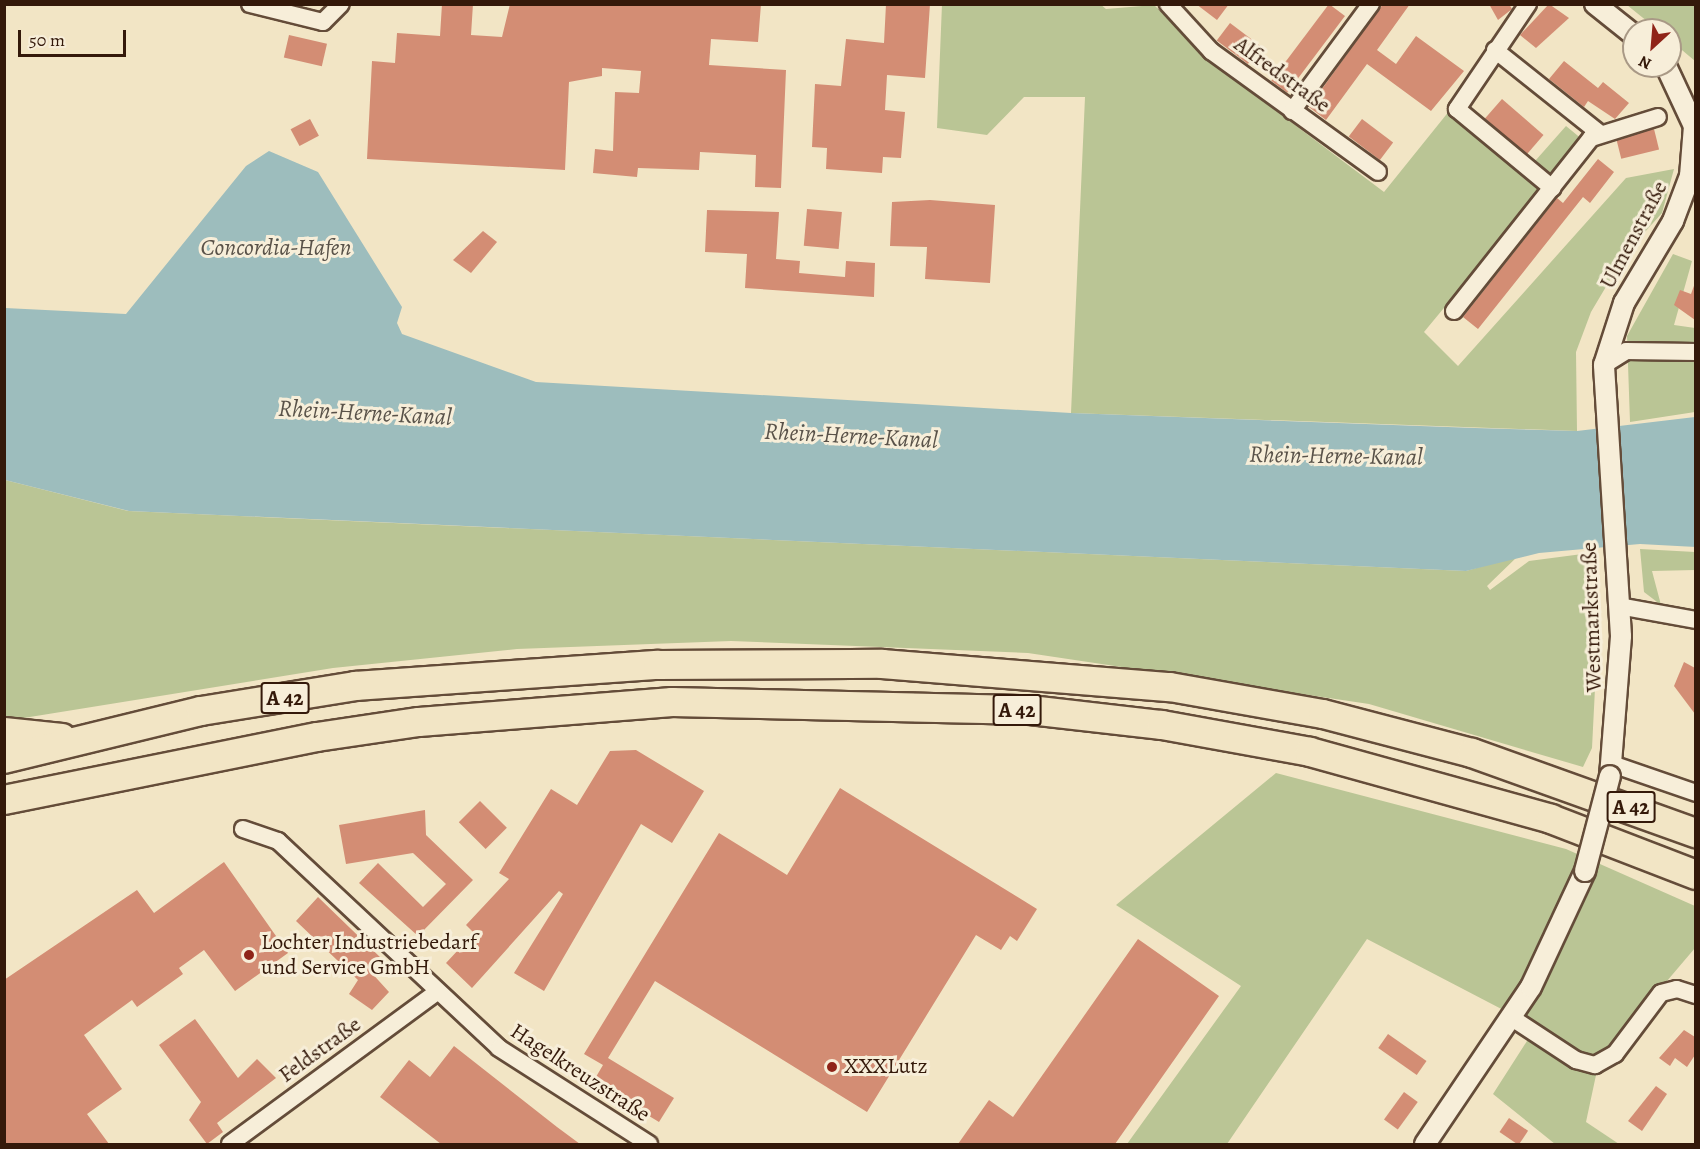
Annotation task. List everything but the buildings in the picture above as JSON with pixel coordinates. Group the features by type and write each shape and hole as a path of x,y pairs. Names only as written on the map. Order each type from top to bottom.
{"highway":[{"name":"A 42","path":"4,759 213,709 355,686 491,674 768,663 1033,672 1170,687 1323,714 1472,753 1695,833"},
{"name":"A 42","path":"4,800 317,737 545,711 777,702 1030,710 1162,725 1311,752 1551,819 1695,875"},
{"path":"4,732 82,741"},
{"path":"4,816 26,810 49,791"}],"street":[{"path":"250,4 323,22 341,4"},
{"name":"Alfredstraße","path":"1168,4 1210,51 1378,172"},
{"path":"1292,111 1371,4"},
{"path":"1528,4 1461,97 1458,112 1552,188"},
{"path":"1595,4 1622,25"},
{"path":"1495,50 1598,132"},
{"path":"1672,78 1695,125"},
{"path":"1454,311 1598,132 1658,117"},
{"name":"Ulmenstraße","path":"1605,365 1624,303 1680,206 1690,176 1695,125"},
{"path":"1605,365 1626,351 1695,352"},
{"name":"Westmarkstraße","path":"1425,1144 1512,1018 1582,879 1611,770 1619,606 1605,421 1605,365"},
{"path":"1619,606 1695,620"},
{"path":"1611,770 1695,793"},
{"name":"Hagelkreuzstraße","path":"243,829 278,841 437,992 522,1065 649,1144"},
{"path":"1512,1018 1576,1060 1595,1065 1615,1054 1661,993 1677,989 1695,995"},
{"name":"Feldstraße","path":"230,1144 437,992"}],"green space":[{"path":"942,4 1100,4 1106,9 1154,5 1219,68 1384,192 1450,110 1528,169 1566,126 1583,140 1424,332 1458,366 1626,178 1674,169 1662,213 1626,253 1591,312 1576,352 1577,431 1071,413 1085,97 1024,97 987,135 937,128"},
{"path":"1627,5 1695,5 1695,61 1682,50 1682,18 1643,18"},
{"path":"1673,254 1692,261 1674,325 1695,328 1695,412 1630,422 1627,336"},
{"path":"5,480 128,511 1466,571 1518,556 1487,586 1490,590 1529,561 1590,553 1599,609 1592,748 1583,767 1369,704 1028,653 731,641 517,649 333,668 5,721"},
{"path":"1640,549 1695,552 1695,570 1652,571 1661,605 1644,592"},
{"path":"1276,773 1566,849 1695,906 1695,948 1599,1061 1586,1122 1619,1144 1555,1144 1493,1094 1536,1027 1367,939 1227,1144 1127,1144 1241,986 1116,905"}],"water":[{"path":"269,151 318,172 402,307 397,323 402,334 536,382 1071,413 1475,428 1577,431 1695,417 1696,547 1640,544 1539,553 1466,571 129,511 5,480 5,308 126,314 246,166"}],"place":[{"name":"Lochter Industriebedarf und Service GmbH","path":"249,955"},
{"name":"XXXLutz","path":"832,1067"}],"water label":[{"name":"Concordia-Hafen","path":"276,248"},
{"name":"Rhein-Herne-Kanal","path":"365,413"},
{"name":"Rhein-Herne-Kanal","path":"851,436"},
{"name":"Rhein-Herne-Kanal","path":"1336,456"}]}
